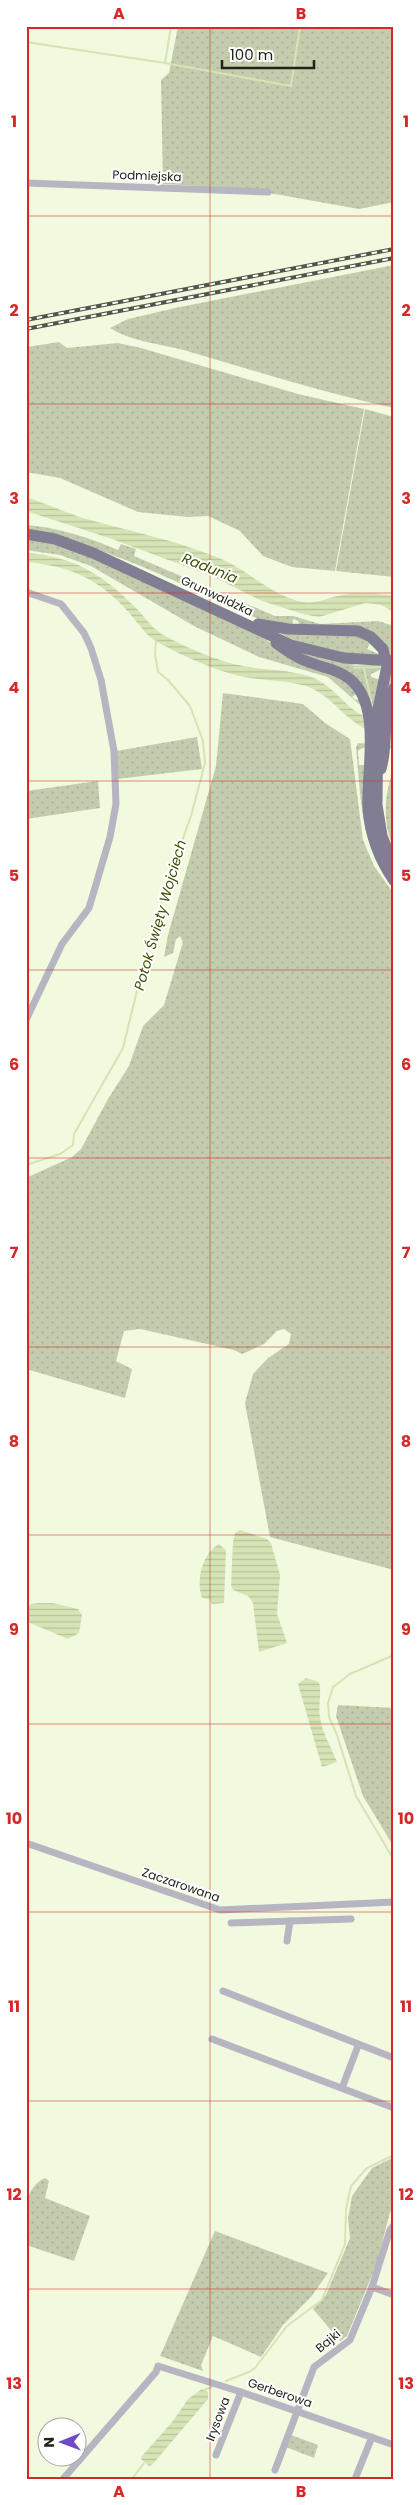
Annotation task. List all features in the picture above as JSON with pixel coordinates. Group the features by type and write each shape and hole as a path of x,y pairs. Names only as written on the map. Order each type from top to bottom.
{"main road":[{"name":"Grunwaldzka","path":"26,534 55,539 110,560 258,627 291,645 357,660 389,661"},
{"path":"258,627 358,631 375,639 389,661 378,709 377,783 379,825 394,866"},
{"path":"258,627 294,655 346,676 378,709"},
{"path":"394,688 378,709 377,738 368,798 370,825 377,849 394,881"}],"street":[{"name":"Podmiejska","path":"26,183 268,192"},
{"path":"26,592 61,604 84,634 91,648 101,680 114,751 116,804 110,837 89,908 62,944 26,1020"},
{"name":"Zaczarowana","path":"26,1843 220,1910 394,1902"},
{"path":"231,1923 351,1919"},
{"path":"287,1941 290,1921"},
{"path":"222,1991 358,2046 394,2058"},
{"path":"212,2038 394,2108"},
{"path":"342,2088 358,2046"},
{"name":"Bajki","path":"276,2470 296,2411 314,2367 350,2340 372,2287 390,2230 394,2225"},
{"path":"372,2287 394,2295"},
{"name":"Gerberowa","path":"63,2479 156,2372 158,2366 241,2392 394,2445"},
{"name":"Irysowa","path":"216,2455 241,2392"},
{"path":"355,2479 372,2437"}],"shaded area":[{"path":"178,26 394,26 394,202 359,209 269,193 270,190 163,184 161,80 169,73"},
{"path":"394,265 394,408 316,389 187,351 137,340 110,328 128,319 175,308"},
{"path":"59,342 67,348 118,343 141,348 298,394 364,409 335,571 292,567 263,556 240,531 208,516 188,517 138,512 60,478 26,472 27,347"},
{"path":"365,409 394,417 394,577 336,571"},
{"path":"26,525 50,528 73,534 118,550 121,544 136,549 134,556 275,616 293,616 320,624 378,621 394,626 394,658 348,655 304,644 276,631 346,633 361,636 371,641 367,649 379,654 390,654 383,642 374,634 364,629 338,625 300,626 298,621 293,619 292,626 262,620 139,565 83,545 26,531"},
{"path":"26,538 64,546 119,568 163,591 262,637 299,662 342,678 358,693 352,697 356,700 360,699 363,707 328,677 259,657 194,626 91,566 60,555 26,550"},
{"path":"281,643 316,655 356,665 350,666 394,664 394,683 384,709 394,709 394,712 381,714 367,711 364,708 371,709 365,692 356,681 332,667 293,652","holes":["382,669 392,669 381,709 376,709 381,680 371,677 371,674"]},
{"path":"223,693 303,704 325,723 350,739 363,840 374,866 394,894 394,1570 270,1537 245,1403 253,1374 268,1358 289,1344 291,1334 284,1329 277,1331 264,1344 242,1354 234,1350 140,1329 124,1331 116,1361 132,1369 125,1398 26,1369 26,1178 72,1157 81,1149 108,1099 129,1066 143,1026 164,1005 183,942 180,936 176,939 173,953 164,957 168,935 216,766"},
{"path":"197,737 202,769 117,779 116,751"},
{"path":"358,743 394,746 394,750 376,746 365,747 358,751 359,765 366,765 394,888 374,855 368,838 359,785 356,747"},
{"path":"394,767 394,850 386,819 386,798"},
{"path":"98,781 100,808 26,819 26,791"},
{"path":"338,1705 394,1708 394,1847 363,1796 336,1716"},
{"path":"394,2157 394,2206 390,2212 377,2263 347,2336 340,2341 313,2309 326,2295 350,2238 348,2218 352,2196 372,2168"},
{"path":"45,2178 49,2181 45,2198 90,2216 74,2261 26,2245 25,2217 28,2198 31,2190"},
{"path":"215,2231 328,2273 311,2297 283,2325 261,2357 213,2336 201,2365 203,2371 160,2356"},
{"path":"291,2435 318,2445 314,2458 286,2447"}],"water":[{"name":"Radunia","path":"26,497 83,518 169,541 219,558 240,569 270,589 292,599 312,602 351,594 387,595 394,596 394,612 381,605 366,603 319,617 303,614 262,601 214,577 112,539 26,511"},
{"path":"26,553 59,558 86,569 111,585 156,630 182,645 213,658 234,664 298,673 314,678 331,689 360,714 381,720 394,718 394,729 369,730 350,719 323,695 306,686 239,676 179,654 152,638 120,603 97,584 72,571 26,562"},
{"path":"240,1530 267,1539 271,1543 280,1575 277,1614 287,1643 259,1652 253,1603 248,1596 233,1590 231,1585 233,1542 235,1533"},
{"path":"219,1544 226,1550 224,1603 212,1604 209,1599 202,1598 200,1575 208,1554"},
{"path":"53,1603 78,1609 82,1615 79,1633 68,1639 26,1620 26,1608 31,1604"},
{"path":"306,1678 319,1682 321,1723 337,1762 322,1767 298,1684"},
{"path":"202,2389 208,2392 208,2399 152,2465 149,2466 141,2459 142,2456 173,2421 188,2399"}],"waterway":[{"path":"165,63 171,26"},
{"path":"26,42 165,63 291,86 300,26"},
{"name":"Potok Święty Wojciech","path":"26,1165 60,1154 73,1145 74,1134 123,1048 145,958 167,883 191,816 205,763 203,741 190,706 168,680 158,672 155,654 156,641"},
{"path":"354,668 381,667"},
{"path":"364,669 372,705"},
{"path":"394,1655 350,1674 333,1687 328,1703 329,1717 337,1735 356,1796 394,1860"},
{"path":"226,2381 255,2368 287,2326 322,2300 345,2244 346,2209 351,2186 367,2168 394,2155"},
{"path":"204,2390 212,2387"},
{"path":"132,2479 144,2463"}],"railway":[{"path":"26,320 394,249"},
{"path":"26,329 394,258"}]}
